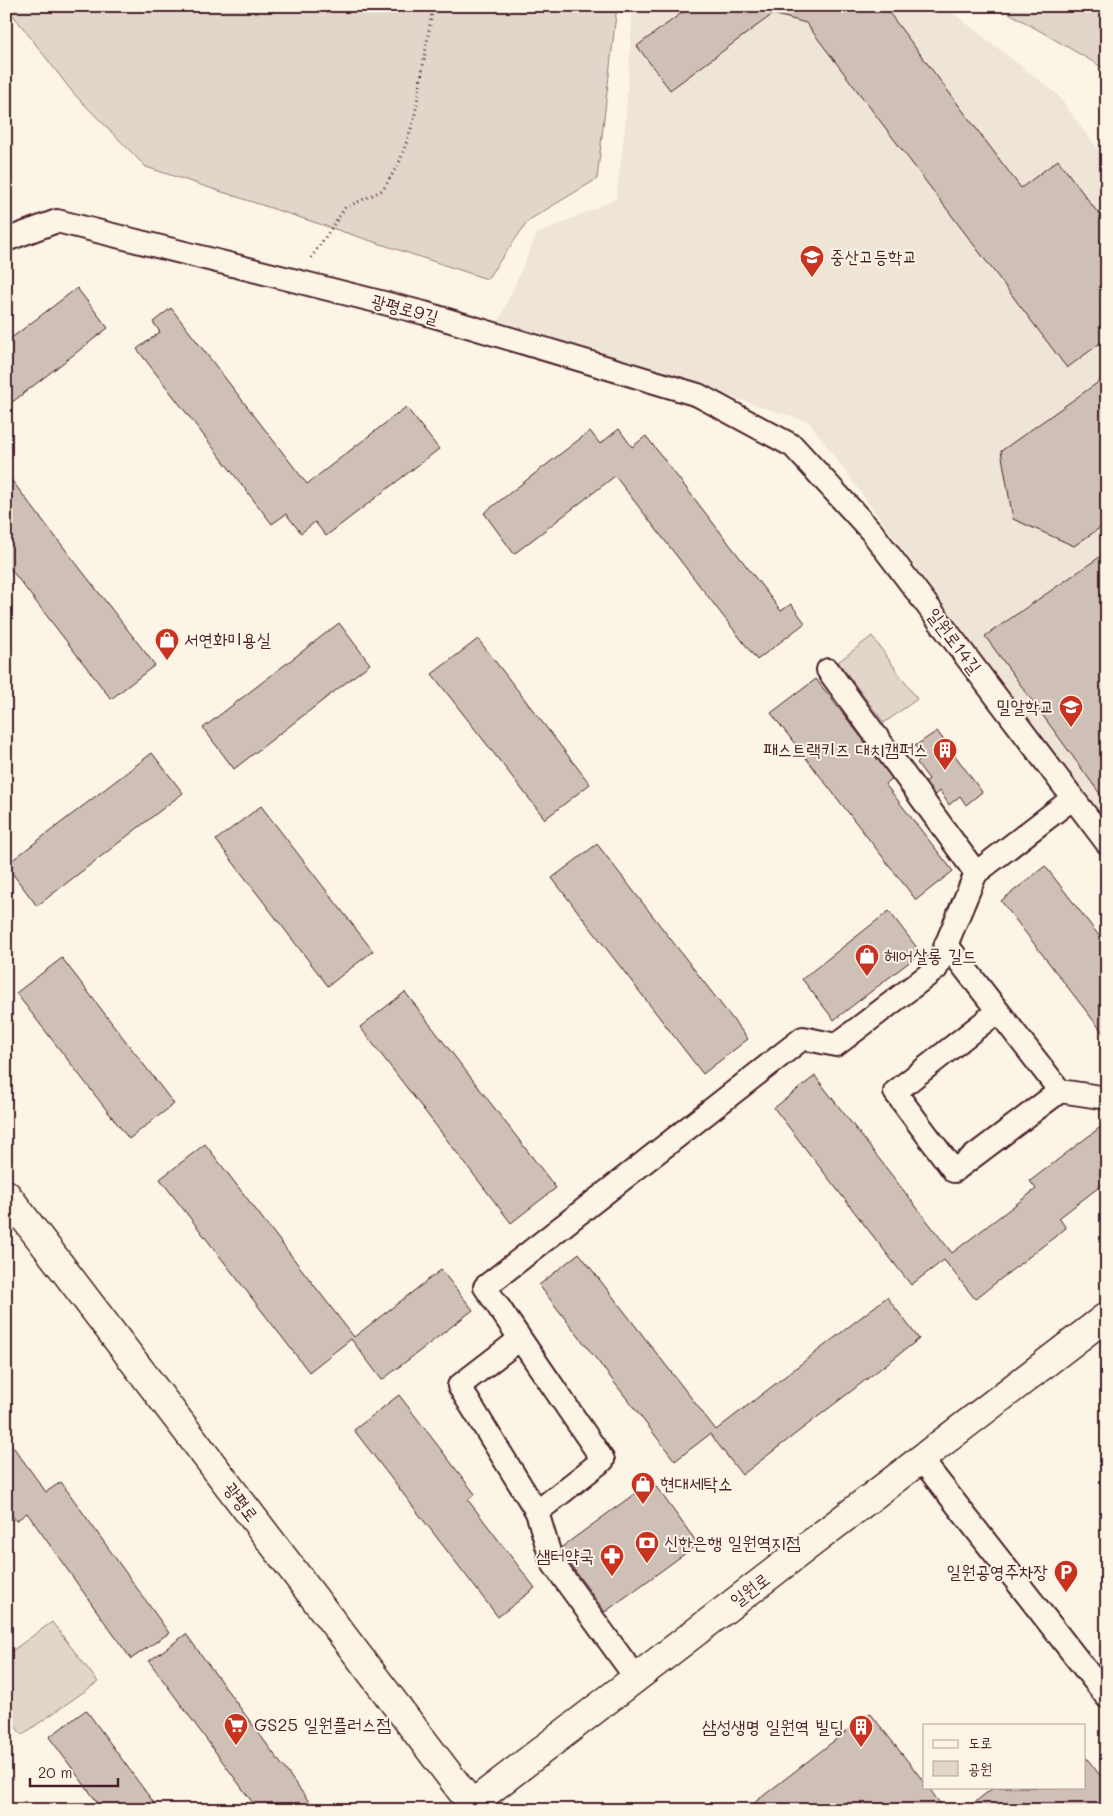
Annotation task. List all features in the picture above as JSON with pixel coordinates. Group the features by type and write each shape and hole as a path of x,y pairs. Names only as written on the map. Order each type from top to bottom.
{"street":[{"name":"광평로9길","path":"6,240 57,221 424,313 698,395 792,446"},
{"name":"일원로14길","path":"792,446 871,531 1107,843"},
{"path":"828,670 976,874"},
{"path":"537,1512 603,1460 485,1287 803,1038 836,1045 936,969 976,874 1073,798"},
{"path":"946,944 1060,1091 1107,1098"},
{"path":"998,1012 895,1092 954,1170 1060,1091"},
{"name":"광평로","path":"6,1194 471,1808"},
{"name":"일원로","path":"471,1808 636,1678 1107,1316"},
{"path":"520,1340 459,1386 537,1512 552,1562 636,1678"},
{"path":"921,1459 1107,1697"}],"path":[{"path":"297,281 345,208 383,190 400,161 414,120 433,6"}],"shaded area":[{"name":"중산고등학교","path":"633,6 944,6 1057,94 1107,162 1107,823 809,422 498,323 537,234 616,199 625,128"}],"green space":[{"path":"6,6 617,6 597,179 529,220 487,279 146,167 74,94"},
{"path":"997,6 1107,6 1107,70"},
{"path":"872,636 917,699 884,723 838,662"},
{"path":"52,1622 98,1682 22,1735 6,1715 6,1655"}],"building":[{"path":"691,6 884,6 1021,188 1058,160 1107,225 1107,304 1100,309 1107,319 1107,338 1067,368 806,23 773,14 670,90 637,46"},
{"path":"77,288 108,328 6,407 6,342"},
{"path":"171,308 307,484 406,407 439,449 326,536 315,522 301,533 286,514 272,524 137,349 160,332 153,322"},
{"path":"1107,376 1107,523 1074,546 1013,519 1001,451"},
{"path":"619,429 632,447 646,436 781,611 791,604 805,623 757,660 615,476 514,554 484,513 590,431 600,444"},
{"path":"6,473 155,665 111,699 6,563"},
{"name":"밀알학교","path":"1107,552 1107,795 1103,798 985,636"},
{"path":"339,623 370,664 234,769 203,728"},
{"path":"478,639 590,784 545,819 432,674"},
{"path":"816,679 893,778 885,784 953,871 916,900 771,713"},
{"name":"패스트랙키즈 대치캠퍼스","path":"937,731 982,792 966,805 960,796 949,805 940,791 932,799 922,787 929,779 917,763 923,755 915,746"},
{"path":"152,753 183,793 37,906 6,865"},
{"path":"261,806 373,951 328,986 216,840"},
{"path":"597,844 748,1039 703,1074 552,878"},
{"path":"1045,866 1107,946 1107,1038 1001,901"},
{"path":"889,911 921,953 834,1020 802,979"},
{"path":"62,958 174,1104 129,1139 16,993"},
{"path":"405,992 556,1188 511,1223 360,1027"},
{"path":"815,1076 952,1253 1036,1189 1030,1181 1107,1122 1107,1181 1059,1218 1066,1228 975,1299 944,1260 911,1285 774,1108"},
{"path":"205,1144 354,1337 441,1270 473,1310 382,1380 351,1339 309,1372 160,1179"},
{"path":"579,1253 716,1430 887,1297 919,1339 742,1475 710,1434 675,1461 539,1285"},
{"path":"399,1395 475,1494 468,1500 535,1588 498,1617 354,1430"},
{"path":"6,1437 46,1492 61,1482 169,1633 131,1659 27,1513 16,1521 6,1507"},
{"path":"652,1481 698,1544 605,1612 559,1549"},
{"path":"186,1634 315,1810 258,1810 149,1661"},
{"path":"86,1710 159,1810 103,1810 49,1737"},
{"name":"삼성생명 일원역 빌딩","path":"870,1713 923,1781 923,1788 929,1788 945,1810 745,1810"},
{"path":"1086,1758 1107,1784 1107,1810 965,1810 993,1788 1086,1788"}],"place":[{"name":"중산고등학교","path":"812,278"},
{"name":"서연화미용실","path":"167,661"},
{"name":"밀알학교","path":"1071,728"},
{"name":"패스트랙키즈 대치캠퍼스","path":"945,771"},
{"name":"헤어살롱 길드","path":"867,977"},
{"name":"현대세탁소","path":"643,1505"},
{"name":"신한은행 일원역지점","path":"647,1564"},
{"name":"샘터약국","path":"612,1577"},
{"name":"일원공영주차장","path":"1066,1593"},
{"name":"GS25 일원플러스점","path":"236,1746"},
{"name":"삼성생명 일원역 빌딩","path":"861,1748"}]}
